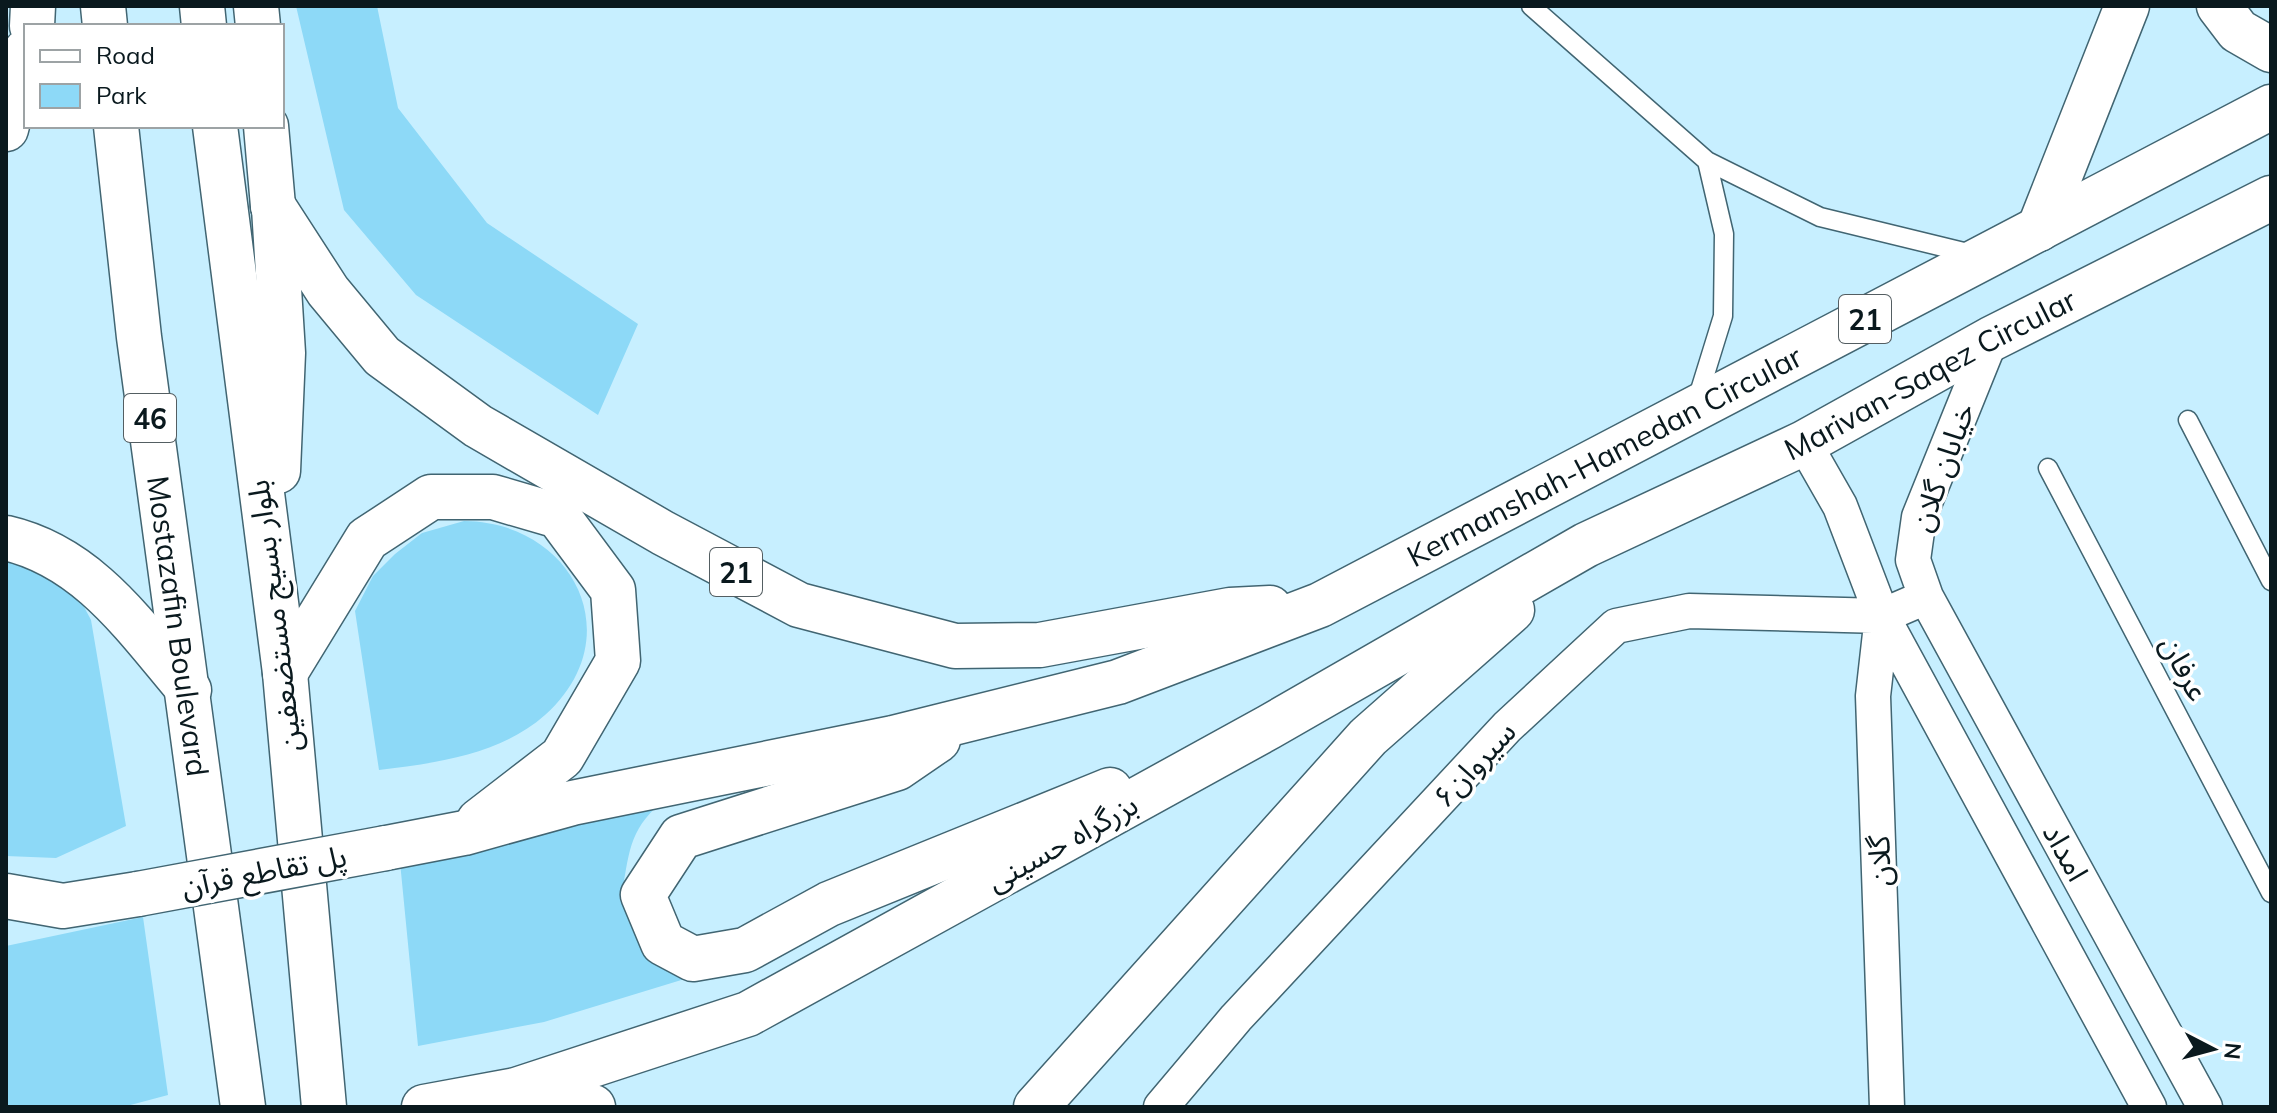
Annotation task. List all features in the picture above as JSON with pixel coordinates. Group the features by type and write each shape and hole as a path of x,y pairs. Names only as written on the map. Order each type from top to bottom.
{"main road":[{"path":"2039,229 2127,6"},
{"path":"2219,6 2238,31 2271,50"},
{"path":"6,129 24,59"},
{"name":"Kermanshah-Hamedan Circular","path":"1320,605 2271,107"},
{"name":"46","path":"116,128 139,337 189,690"},
{"name":"بلوار بسیج مستضعفین","path":"215,128 285,673 324,1107"},
{"path":"266,128 283,353 272,585"},
{"name":"Marivan-Saqez Circular","path":"1586,545 1804,443 1991,339 2271,198"},
{"name":"21","path":"273,206 328,291 382,356 478,426 663,533 799,605 955,646 1040,645 1230,610 1320,605"},
{"path":"285,673 367,539 431,497 493,497 558,516 613,590 618,661 562,757 464,833"},
{"path":"6,538 39,546 102,587 189,690"},
{"name":"21","path":"1036,1107 1368,737 1586,545"},
{"name":"بزرگراه حسینی","path":"516,1090 748,1014 1269,727 1586,545"},
{"name":"21","path":"464,833 572,803 893,738 1118,682 1320,605"},
{"name":"Mostazafin Boulevard","path":"189,690 243,1107"},
{"path":"973,717 897,768 681,837 643,895 663,943 693,959 745,950 829,904 1269,727"},
{"name":"پل تقاطع قرآن","path":"6,918 464,833"},
{"name":"21","path":"6,896 63,906"},
{"path":"424,1107 516,1090 593,1107"}],"street":[{"name":"خیابان گلان","path":"1926,597 1913,560 1919,517 1991,339"},
{"path":"1804,443 1840,506 1882,616 1926,597"},
{"name":"امداد","path":"1926,597 2205,1107"},
{"name":"سیروان۶","path":"1161,1107 1236,1018 1507,727 1616,626 1689,611 1882,616"},
{"name":"امداد","path":"1882,616 2149,1107"},
{"name":"گلان","path":"1882,616 1873,696 1887,1107"}],"lane":[{"path":"1531,6 1707,161 1820,217 1986,257"},
{"path":"1695,408 1723,316 1724,234 1707,161"},
{"path":"2188,420 2271,581"},
{"name":"عرفان","path":"2048,468 2271,893"}],"green space":[{"path":"296,6 377,6 398,108 487,223 638,324 598,415 416,295 344,210"},
{"path":"464,521 502,526 535,541 560,562 578,589 586,620 584,652 571,684 545,715 527,729 466,755 379,770 355,611 373,576 395,554 422,533"},
{"path":"6,555 73,586 91,620 126,826 56,858 6,856"},
{"path":"668,797 639,828 627,863 622,893 701,974 544,1022 418,1046 400,862"},
{"path":"143,917 168,1095 123,1107 6,1107 6,946"}]}
